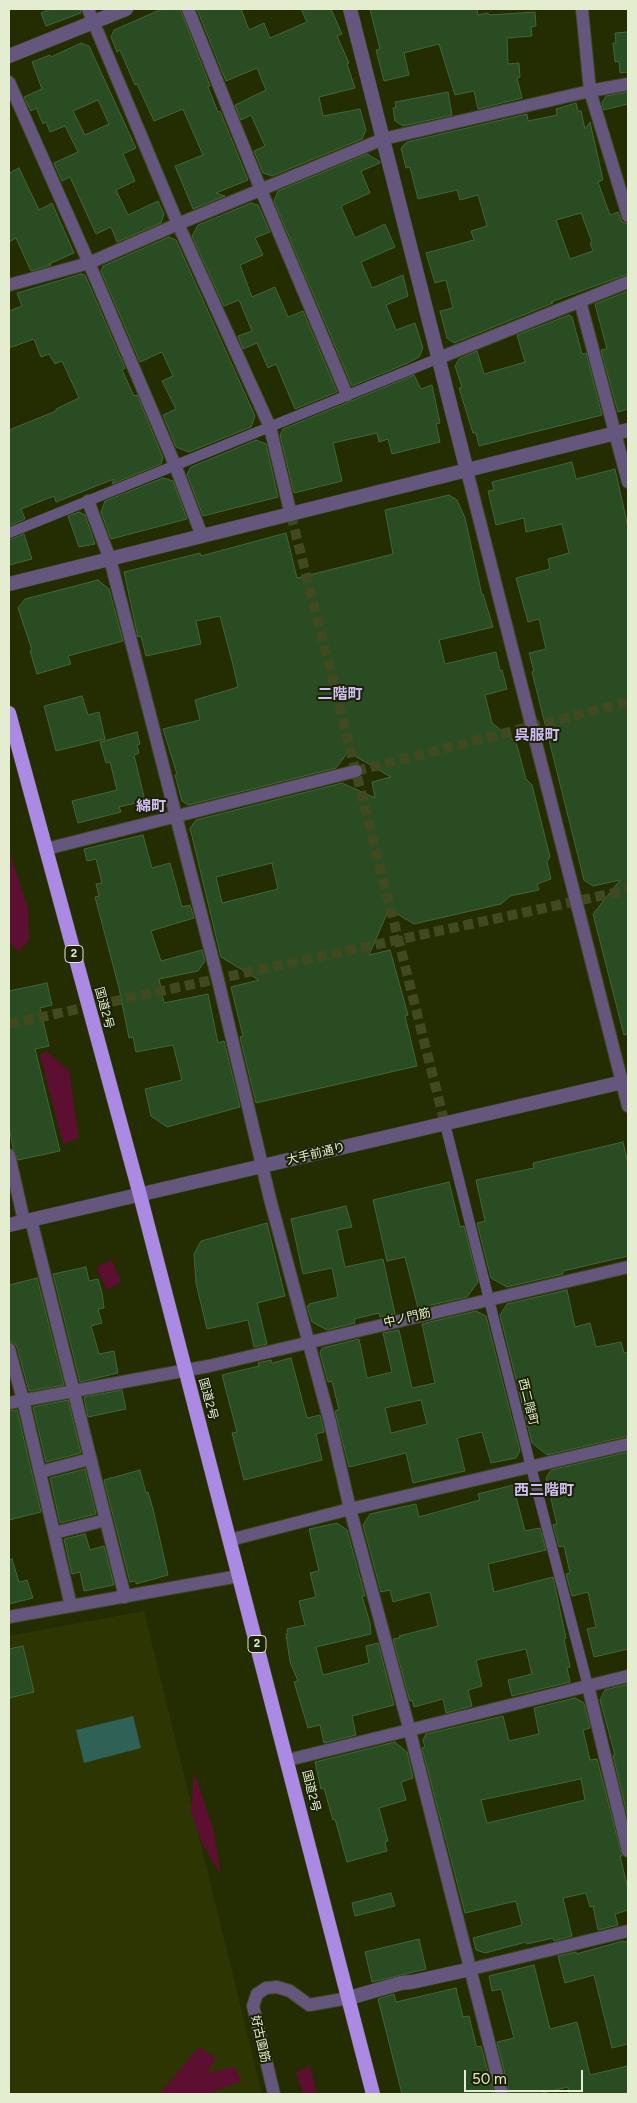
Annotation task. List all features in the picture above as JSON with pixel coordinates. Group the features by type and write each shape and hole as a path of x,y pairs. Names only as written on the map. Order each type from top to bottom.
{"highway":[{"name":"国道2号","path":"9,713 140,1195 288,1760 373,2094"}],"street":[{"path":"88,9 178,224 270,427 291,514"},
{"path":"9,56 126,9"},
{"path":"188,9 347,396"},
{"path":"350,9 626,1080 628,1106"},
{"path":"582,9 590,91 628,216"},
{"path":"9,82 176,465 202,536"},
{"path":"9,285 89,263 383,139 628,84"},
{"path":"9,533 628,282"},
{"path":"580,301 622,431 628,482"},
{"path":"9,584 468,471 622,431"},
{"path":"88,501 110,559 218,980 262,1166 330,1422 350,1509 409,1728 502,2094"},
{"path":"46,849 356,771"},
{"name":"大手前通り","path":"9,1225 626,1080"},
{"name":"西二階町","path":"445,1124 588,1686"},
{"path":"9,1155 73,1391 125,1596"},
{"name":"中ノ門筋","path":"9,1403 185,1370 628,1267"},
{"path":"9,1349 23,1400 71,1606"},
{"path":"230,1540 350,1509 628,1444"},
{"path":"40,1472 90,1459"},
{"path":"54,1533 106,1520"},
{"path":"9,1617 239,1576"},
{"path":"288,1760 409,1728 628,1676"},
{"path":"588,1686 628,1851"},
{"path":"349,1998 401,1983 471,1970 628,1931"},
{"name":"好古園筋","path":"274,2094 253,2006 258,1994 266,1988 277,1987 290,1991 309,2005 349,1998"}],"shaded area":[{"path":"9,851 28,908 29,940 18,952 9,941"},
{"path":"46,1051 69,1071 79,1138 63,1144 40,1055"},
{"path":"112,1260 121,1282 107,1290 96,1267"},
{"path":"144,1611 262,2094 9,2094 9,1636"},
{"path":"194,1772 213,1828 221,1875 203,1845 191,1812"},
{"path":"199,2047 216,2058 207,2073 235,2067 241,2081 208,2094 159,2094"},
{"path":"310,2066 317,2094 303,2094 296,2072"}],"water":[{"path":"133,1716 141,1748 84,1763 76,1730"}],"building":[{"path":"50,9 80,9 81,13 46,26 41,13"},
{"path":"162,9 180,9 210,86 208,87 218,112 220,111 248,180 216,193 225,196 193,209 175,166 203,155 183,109 154,121 137,84 135,85 120,50 117,52 111,37 114,30"},
{"path":"197,9 241,9 249,30 264,23 270,38 307,22 301,9 331,9 342,34 337,36 349,63 347,64 355,88 319,97 323,116 360,109 366,130 362,139 272,176 263,173 254,151 265,146 251,115 241,120 235,105 266,90 257,68 226,81"},
{"path":"370,9 477,9 478,15 535,12 536,26 531,27 532,36 507,38 508,64 519,63 520,77 517,78 522,98 478,109 474,91 455,95 439,44 404,53 409,75 384,81 376,50 380,49"},
{"path":"628,32 628,72 620,73 619,61 615,62 613,43 616,43 615,33"},
{"path":"81,43 89,46 136,148 123,154 135,181 116,190 128,215 158,201 164,214 161,223 117,242 111,227 96,234 70,177 62,181 54,163 78,152 65,126 50,132 46,122 43,124 36,108 31,111 24,97 42,89 32,62 50,55 51,57","holes":["98,100 109,124 85,135 73,111"]},
{"path":"448,92 452,115 403,126 395,121 393,108 396,108 395,102"},
{"path":"628,92 628,104 604,110 602,103 606,96"},
{"path":"576,103 578,111 581,111 585,129 590,122 603,180 598,182 610,215 618,212 622,222 628,224 628,274 551,302 553,303 454,343 447,338 440,311 453,308 446,280 435,283 426,253 474,240 471,231 487,226 478,195 460,200 457,190 418,199 410,167 406,168 401,148 407,142 527,114 528,121 557,115 556,109","holes":["581,213 592,242 590,243 593,251 570,259 556,220"]},
{"path":"367,154 380,163 361,171 370,193 341,206 355,238 385,224 395,247 361,262 372,288 403,275 408,296 386,305 396,330 415,323 423,348 419,357 408,363 352,386 274,201 278,191"},
{"path":"19,168 39,210 52,203 74,253 49,264 51,265 31,271 16,238 9,242 9,173"},
{"path":"251,203 258,205 270,232 255,238 263,255 240,265 252,297 275,287 288,317 303,311 337,392 295,409 276,364 268,368 257,343 243,349 238,336 252,331 239,300 224,306 192,236 198,225"},
{"path":"169,237 176,240 255,416 251,427 189,452 176,447 163,415 176,409 162,381 173,376 162,352 140,362 101,271 103,266"},
{"path":"81,274 85,275 125,368 122,370 134,396 137,395 163,458 161,464 112,484 114,479 56,502 54,496 21,509 25,519 9,526 9,430 56,411 56,409 79,398 62,361 55,364 49,354 41,357 34,339 9,348 9,311 22,306 17,293"},
{"path":"628,291 628,409 618,412 601,350 607,349 595,304"},
{"path":"569,315 572,317 582,354 586,353 602,415 479,446 459,388 462,387 455,366 459,359 477,351 484,374 525,362 517,335"},
{"path":"414,375 421,389 432,385 440,423 436,424 440,442 392,454 388,439 379,442 377,433 333,443 342,481 294,493 280,435 283,429"},
{"path":"256,440 266,444 278,497 203,516 187,474 191,467"},
{"path":"572,462 576,479 615,469 628,527 628,1034 624,1035 593,914 620,880 593,886 584,880 532,672 534,671 529,653 546,649 539,619 528,622 516,578 550,569 548,559 569,553 562,524 526,532 524,518 496,525 488,491 494,490 492,482"},
{"path":"163,478 173,481 187,519 111,539 101,512 105,501"},
{"path":"449,495 457,500 465,518 482,595 493,627 439,640 445,664 496,652 500,671 502,670 507,689 485,695 492,723 516,742 526,779 532,785 550,857 547,862 551,879 537,884 539,890 510,896 501,904 414,924 389,909 369,955 390,950 408,1015 405,1016 417,1066 256,1103 240,1037 243,1036 231,987 259,980 221,957 190,828 196,820 342,783 375,798 372,782 391,777 348,752 336,768 188,805 182,801 175,775 177,774 163,729 200,720 195,700 238,687 233,665 220,616 196,621 201,644 146,656 141,636 138,637 124,572 200,553 201,556 286,533 297,578 393,554 385,510","holes":["272,863 278,889 222,903 216,877"]},
{"path":"79,512 85,515 95,544 79,547 68,516"},
{"path":"24,534 32,559 9,565 9,540"},
{"path":"98,580 109,589 123,641 68,656 71,664 37,674 30,651 32,650 18,608 25,599"},
{"path":"82,696 88,715 99,712 105,739 56,751 44,706"},
{"path":"137,732 140,744 137,745 139,753 134,755 145,801 119,807 121,812 78,823 72,801 117,790 110,762 106,763 100,742"},
{"path":"143,835 152,868 170,863 182,907 190,905 194,918 151,931 161,961 202,950 205,961 198,971 159,979 164,1003 208,994 218,1043 224,1041 240,1107 167,1127 151,1116 145,1089 182,1080 173,1045 136,1052 133,1037 129,1038 119,988 95,897 99,896 96,884 102,883 96,859 87,861 84,849"},
{"path":"47,983 52,1005 40,1008 49,1046 35,1049 60,1151 18,1160 13,1148 9,1127 9,991"},
{"path":"623,1142 628,1163 628,1256 563,1271 563,1274 507,1287 491,1278 477,1223 485,1221 476,1180 534,1168 533,1163"},
{"path":"449,1182 460,1227 464,1226 478,1282 467,1297 418,1308 405,1257 387,1261 373,1200"},
{"path":"346,1206 352,1227 337,1230 345,1267 383,1259 395,1314 380,1317 379,1313 354,1319 355,1323 327,1330 312,1322 307,1306 338,1297 332,1268 303,1274 291,1219"},
{"path":"267,1223 285,1296 257,1303 267,1344 254,1347 248,1320 207,1329 196,1283 194,1254 201,1241"},
{"path":"86,1267 89,1281 98,1279 102,1293 104,1308 98,1309 102,1323 91,1326 99,1354 114,1351 118,1373 80,1382 53,1274"},
{"path":"37,1278 64,1385 29,1391 17,1347 9,1341 9,1285"},
{"path":"567,1290 575,1327 590,1323 596,1347 621,1342 624,1353 628,1352 628,1436 547,1455 532,1443 500,1315 507,1304"},
{"path":"476,1311 486,1316 520,1451 516,1458 491,1463 482,1432 457,1438 465,1471 413,1483 406,1453 349,1467 335,1411 339,1410 332,1381 328,1382 320,1353 322,1348 359,1339 367,1378 392,1372 383,1333 399,1330 412,1388 435,1383 422,1324","holes":["421,1400 427,1424 391,1433 385,1408"]},
{"path":"291,1358 307,1418 320,1415 324,1432 316,1434 322,1460 244,1480 232,1433 237,1432 222,1375 259,1366 258,1363 271,1360 272,1363"},
{"path":"122,1390 126,1409 88,1417 84,1397"},
{"path":"68,1400 81,1453 46,1462 33,1407"},
{"path":"17,1410 41,1512 9,1520 9,1411"},
{"path":"628,1452 628,1649 594,1657 587,1629 596,1627 588,1592 572,1596 566,1574 570,1573 564,1546 559,1547 553,1525 557,1524 546,1478 551,1470"},
{"path":"85,1469 96,1514 60,1523 50,1478"},
{"path":"140,1470 146,1493 148,1492 153,1509 168,1575 136,1584 136,1581 130,1582 104,1480"},
{"path":"513,1485 525,1531 540,1528 546,1550 488,1564 494,1592 553,1577 566,1638 564,1639 570,1667 567,1668 570,1682 512,1696 508,1680 532,1674 526,1649 476,1660 482,1686 468,1690 472,1706 446,1713 443,1699 414,1707 412,1700 410,1701 393,1639 438,1626 430,1592 393,1602 390,1590 381,1592 363,1525 370,1514 416,1504 419,1517 480,1500 478,1494"},
{"path":"337,1523 347,1530 365,1596 362,1596 370,1623 371,1634 316,1647 323,1675 369,1663 366,1646 378,1643 394,1705 352,1716 356,1735 324,1743 320,1725 308,1728 294,1682 298,1681 290,1662 286,1634 288,1634 287,1629 305,1625 299,1601 316,1597 310,1573 319,1571 309,1529"},
{"path":"85,1534 90,1550 104,1546 114,1585 84,1591 80,1572 72,1574 64,1539"},
{"path":"12,1559 19,1582 27,1580 33,1598 9,1604 9,1560"},
{"path":"23,1646 34,1692 9,1698 9,1649"},
{"path":"628,1684 628,1818 613,1755 615,1755 600,1700 605,1690"},
{"path":"575,1698 584,1703 590,1728 583,1730 590,1760 597,1759 622,1856 620,1856 628,1889 628,1910 615,1914 618,1925 598,1930 593,1906 590,1907 586,1893 563,1898 572,1936 554,1941 553,1938 527,1944 526,1942 485,1953 476,1950 473,1938 522,1925 516,1901 465,1913 422,1748 425,1747 423,1740 426,1734 503,1716 509,1741 539,1734 534,1708","holes":["581,1779 585,1800 487,1823 481,1800"]},
{"path":"395,1742 407,1752 413,1778 401,1782 406,1800 379,1808 388,1841 385,1842 387,1851 347,1862 324,1788 321,1789 315,1762"},
{"path":"391,1893 395,1906 355,1916 352,1903"},
{"path":"419,1939 426,1969 372,1982 365,1952"},
{"path":"628,1941 628,2044 612,2048 594,1975 565,1983 558,1956 576,1952 576,1954"},
{"path":"534,1965 550,2029 577,2022 590,2075 628,2066 628,2094 569,2094 568,2087 539,2094 510,2094 497,2042 514,2038 501,1989 492,1991 489,1976"},
{"path":"456,1988 463,2017 469,2016 476,2045 478,2047 481,2046 494,2094 402,2094 378,1999 394,1994 396,2002"}],"tunnel":[{"path":"291,515 445,1124"},
{"path":"356,771 628,702"},
{"path":"9,1024 628,890"}],"district":[{"name":"二階町","path":"340,695"},
{"name":"呉服町","path":"537,736"},
{"name":"綿町","path":"151,807"},
{"name":"西二階町","path":"544,1491"}]}
